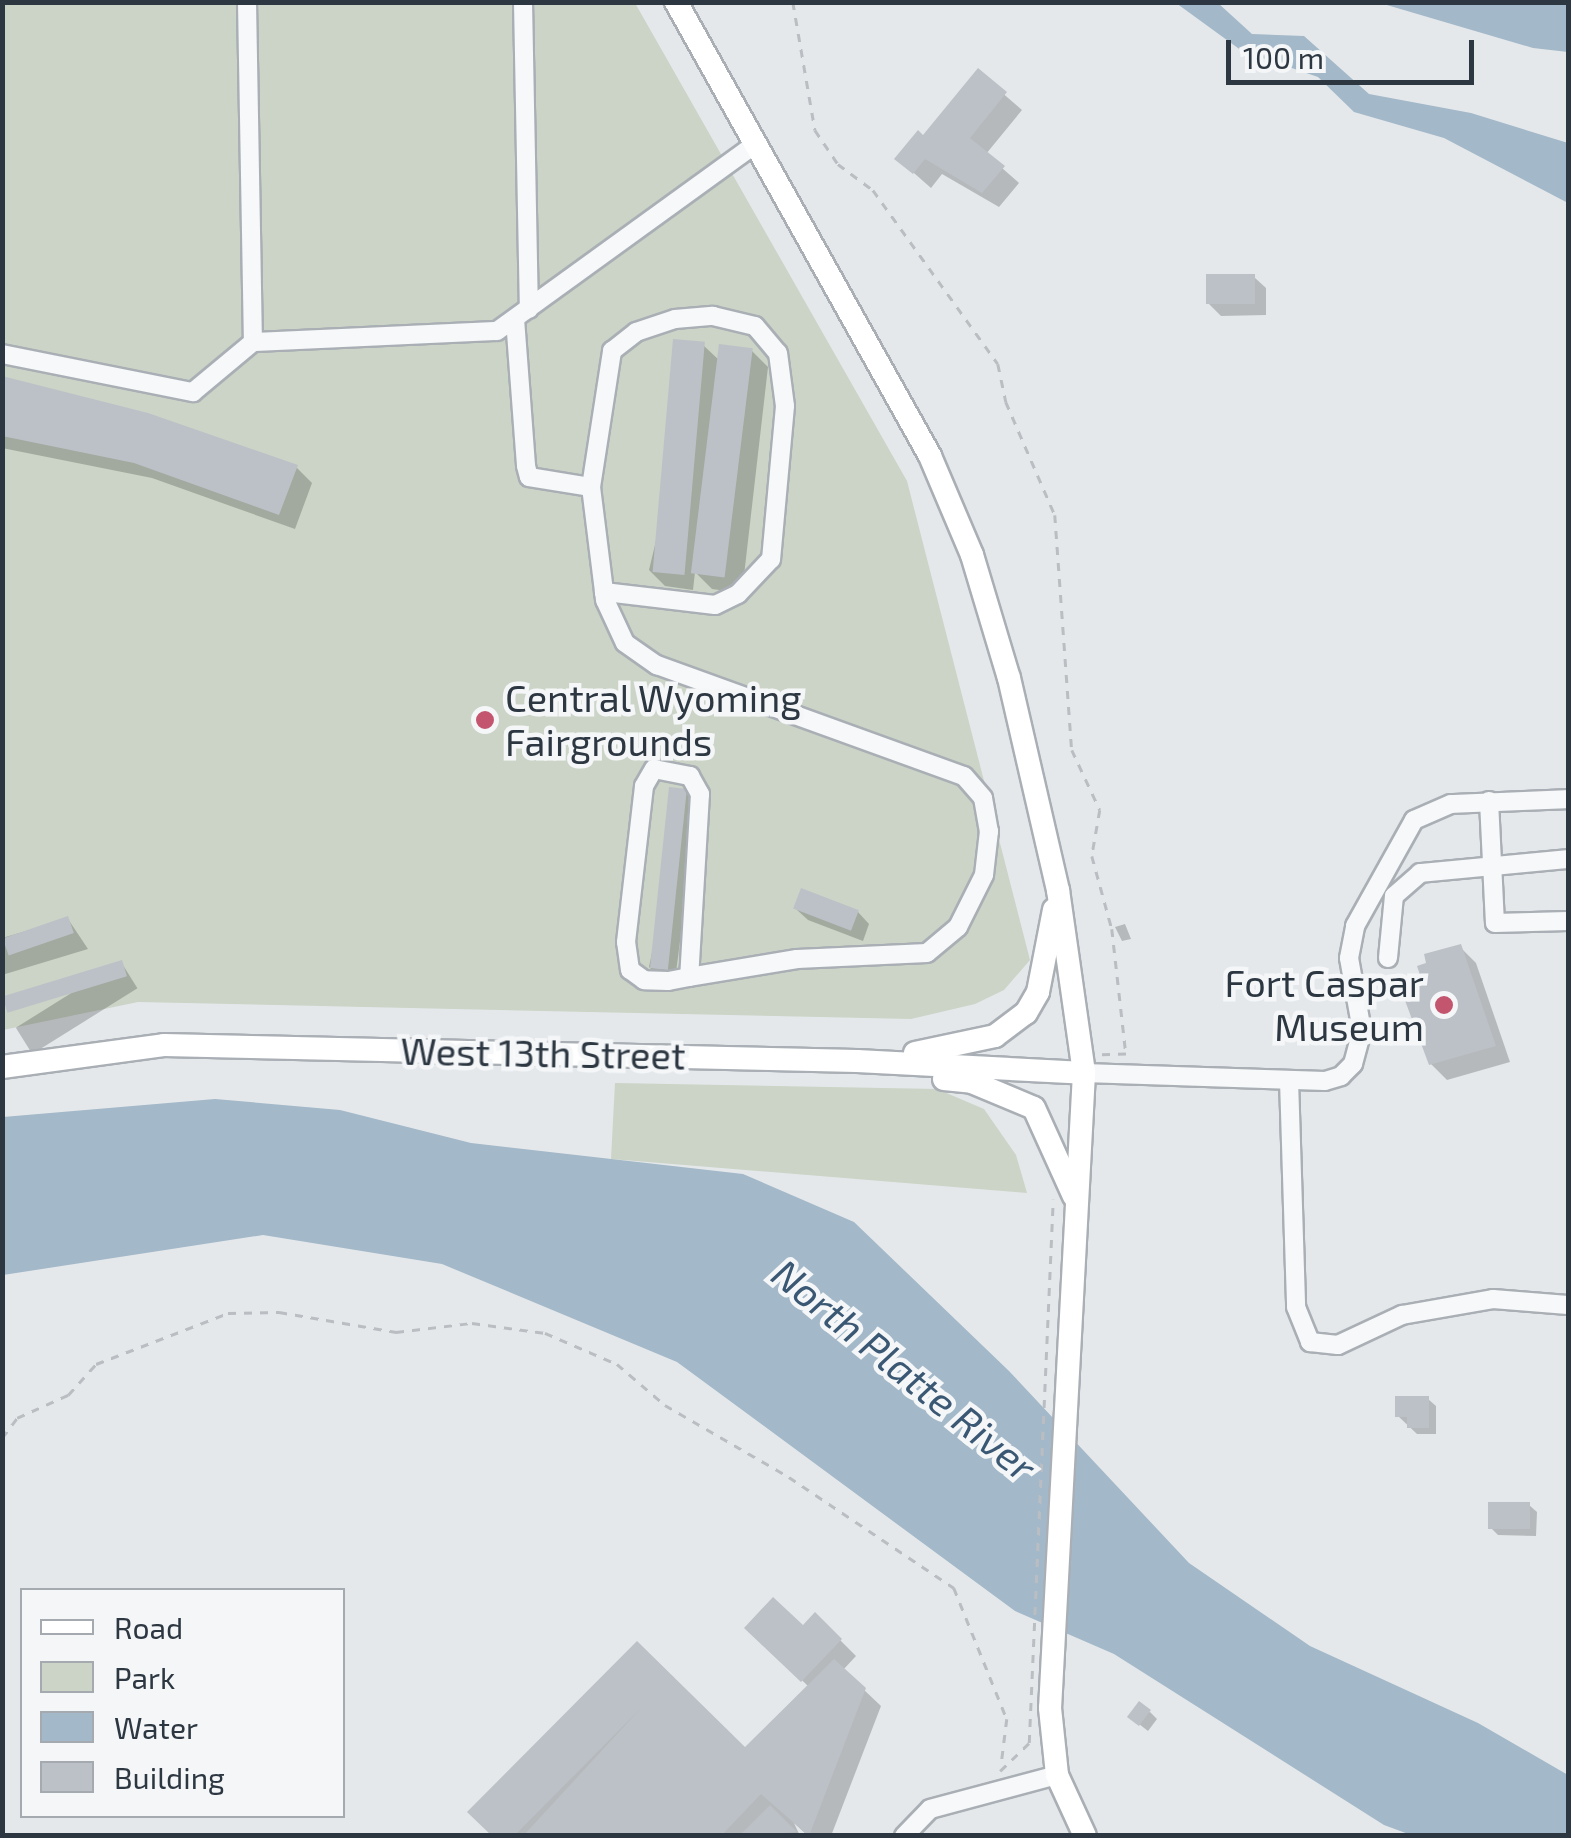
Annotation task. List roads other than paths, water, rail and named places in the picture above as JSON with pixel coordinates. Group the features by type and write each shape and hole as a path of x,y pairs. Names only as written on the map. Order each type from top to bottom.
{"main road":[{"path":"676,2 930,456 965,538 1009,678 1058,890 1084,1073 1080,1212 1051,1666 1057,1775 1085,1836"},
{"path":"857,1061 960,1048 995,1036 1026,1013 1038,992 1058,890"},
{"name":"West 13th Street","path":"2,1067 164,1044 857,1061 1084,1073"},
{"path":"857,1061 972,1082 1034,1108 1064,1165 1080,1212"}],"street":[{"path":"247,2 253,342"},
{"path":"523,2 522,314 530,477 591,487"},
{"path":"2,354 193,392 253,342 498,331 756,144"},
{"path":"604,592 716,606 738,594 771,560 784,406 778,353 755,326 713,316 675,319 636,332 612,351 591,487 604,592 625,643 658,665 964,776 983,798 989,832 984,875 958,927 927,953 797,959 689,977 644,980 630,970 626,942 644,786 654,768 690,776 700,794 689,977"},
{"path":"1084,1073 1325,1081 1353,1064 1362,1030 1351,942 1402,836 1431,808 1489,801 1568,799"},
{"path":"1489,801 1495,923 1568,921"},
{"path":"1388,958 1387,920 1406,882 1420,873 1568,860"},
{"path":"1289,1080 1296,1308 1310,1342 1338,1345 1402,1316 1494,1299 1568,1305"},
{"path":"904,1836 930,1809 1057,1775"}],"water":[{"path":"1176,3 1218,3 1252,34 1304,36 1369,94 1471,113 1568,143 1568,203 1444,138 1354,112 1318,77 1242,51"},
{"path":"1380,3 1568,3 1568,52 1533,48"},
{"name":"North Platte River","path":"215,1099 340,1110 471,1143 743,1174 854,1222 1009,1371 1189,1563 1310,1646 1478,1723 1568,1775 1568,1835 1411,1835 1384,1825 1114,1654 1015,1611 677,1362 442,1264 263,1235 3,1275 3,1117"}],"place":[{"name":"Central Wyoming Fairgrounds","path":"485,720"},
{"name":"Fort Caspar Museum","path":"1444,1005"}]}
